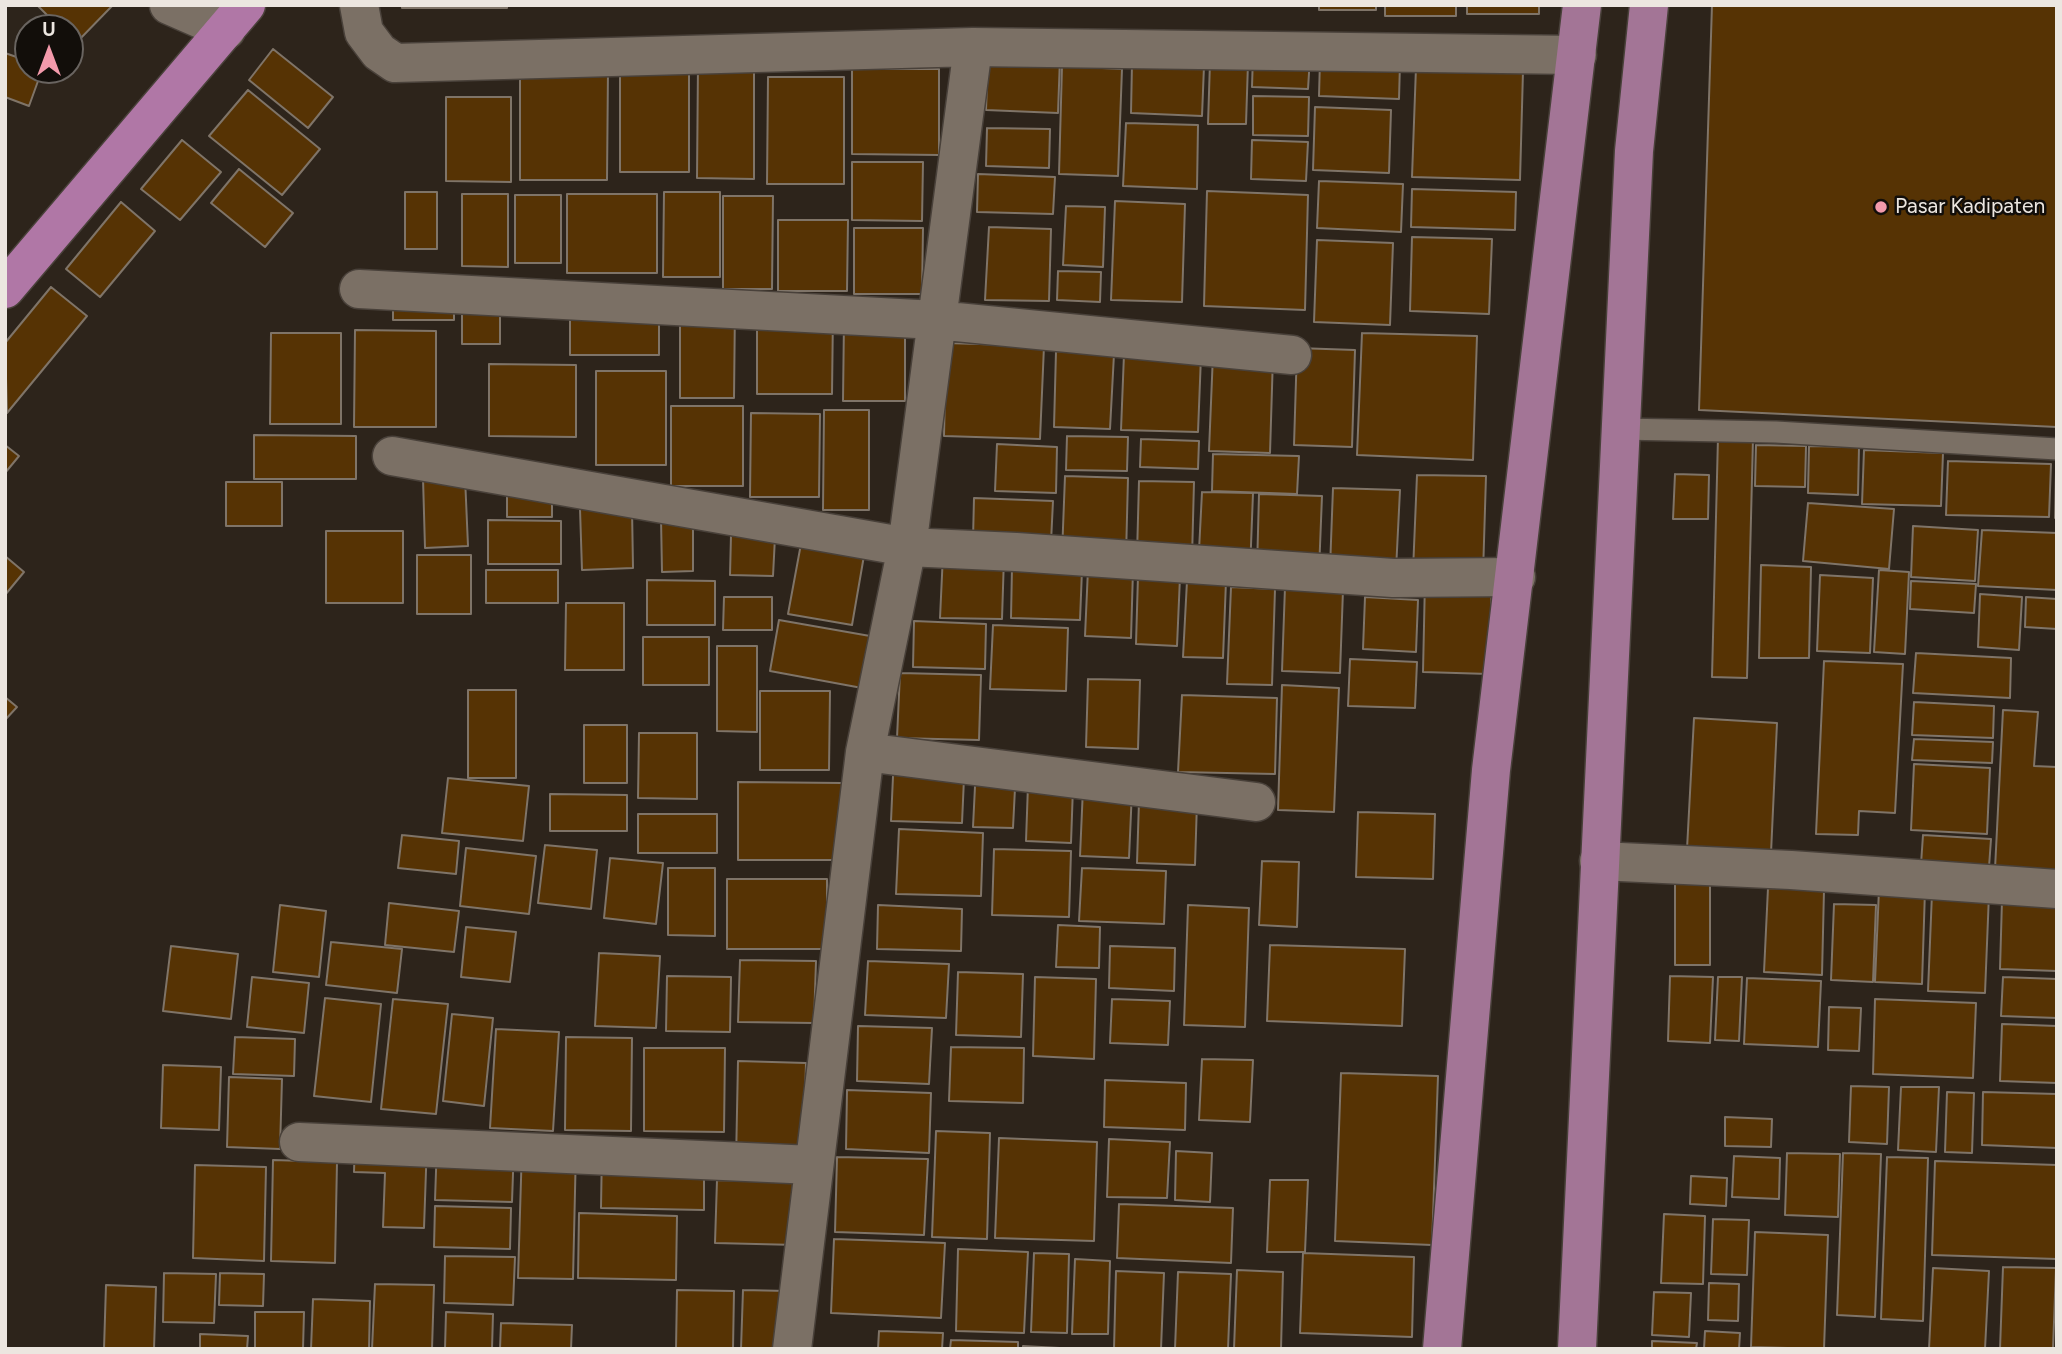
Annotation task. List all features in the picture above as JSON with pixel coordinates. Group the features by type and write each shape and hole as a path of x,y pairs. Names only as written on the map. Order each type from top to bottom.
{"highway":[{"path":"5,289 236,17"}],"main road":[{"path":"1442,1349 1491,770 1582,5"},
{"path":"1577,1349 1634,152 1650,5"}],"street":[{"path":"169,5 236,17"},
{"path":"359,5 364,32 379,52 395,64 974,47 1577,55"},
{"path":"792,1349 865,752 908,547 974,47"},
{"path":"359,289 936,320 1292,355"},
{"path":"392,456 908,547 1393,578 1516,577"},
{"path":"865,752 1256,802"},
{"path":"1599,861 1791,870 2057,889"},
{"path":"299,1142 813,1165"}],"lane":[{"path":"1620,429 1776,432 2057,449"}],"building":[{"path":"37,5 113,5 84,35 84,14 46,14"},
{"path":"402,5 507,5 507,8 402,8"},
{"path":"1239,5 1309,5 1239,6"},
{"path":"1319,5 1376,5 1376,10 1319,10"},
{"path":"1385,5 1456,5 1456,16 1385,16"},
{"path":"1467,5 1539,5 1539,14 1467,14"},
{"name":"Pasar Kadipaten","path":"1712,5 2057,5 2057,427 1699,410"},
{"path":"273,49 333,97 308,128 249,80"},
{"path":"5,53 14,56 14,84 37,84 29,106 5,97"},
{"path":"1253,54 1310,57 1308,89 1252,87"},
{"path":"988,56 1060,58 1058,113 986,110"},
{"path":"1320,60 1400,63 1399,99 1319,96"},
{"path":"1210,62 1248,63 1246,124 1208,124"},
{"path":"698,63 754,63 754,179 697,178"},
{"path":"1132,63 1204,66 1202,116 1131,113"},
{"path":"620,65 689,65 689,172 620,172"},
{"path":"1062,66 1122,69 1118,176 1059,174"},
{"path":"1416,67 1523,71 1520,180 1412,177"},
{"path":"520,69 608,69 607,180 520,180"},
{"path":"852,69 939,69 939,155 852,154"},
{"path":"768,77 844,77 844,184 767,184"},
{"path":"248,90 320,149 282,195 209,136"},
{"path":"1253,96 1309,97 1308,136 1253,135"},
{"path":"446,97 511,97 511,182 446,181"},
{"path":"1315,107 1391,110 1389,173 1313,170"},
{"path":"1126,123 1198,125 1197,189 1123,186"},
{"path":"987,128 1050,129 1049,168 986,166"},
{"path":"182,140 221,172 180,220 141,189"},
{"path":"1252,140 1308,142 1306,181 1251,179"},
{"path":"852,162 923,162 922,221 852,220"},
{"path":"239,169 293,213 265,247 211,203"},
{"path":"978,174 1055,177 1053,214 977,212"},
{"path":"1319,181 1403,184 1401,232 1317,228"},
{"path":"1412,189 1516,192 1515,230 1411,227"},
{"path":"1207,191 1308,195 1305,310 1204,306"},
{"path":"405,192 437,192 437,249 405,249"},
{"path":"664,192 720,192 720,277 663,277"},
{"path":"462,194 508,194 508,267 462,266"},
{"path":"567,194 657,194 657,273 567,273"},
{"path":"515,195 561,195 561,263 515,263"},
{"path":"723,196 773,196 772,289 723,289"},
{"path":"1115,201 1185,204 1182,302 1111,300"},
{"path":"121,202 155,231 100,297 66,269"},
{"path":"1066,206 1105,207 1103,267 1063,265"},
{"path":"778,220 848,220 847,291 778,291"},
{"path":"989,227 1051,229 1049,301 985,300"},
{"path":"854,228 923,228 922,294 854,294"},
{"path":"1412,237 1492,239 1489,314 1410,311"},
{"path":"1317,240 1393,243 1390,325 1314,322"},
{"path":"1058,271 1101,272 1100,302 1057,300"},
{"path":"393,275 454,275 454,320 393,320"},
{"path":"462,278 500,278 500,344 462,344"},
{"path":"51,287 87,316 7,413 5,343"},
{"path":"570,297 659,297 659,355 570,355"},
{"path":"680,305 735,305 734,398 680,398"},
{"path":"757,311 833,312 832,394 757,394"},
{"path":"844,320 905,320 905,401 843,401"},
{"path":"355,330 436,331 436,427 354,427"},
{"path":"271,333 341,333 341,424 270,424"},
{"path":"1362,333 1477,336 1473,460 1357,455"},
{"path":"946,343 1044,346 1040,439 944,436"},
{"path":"1297,348 1355,350 1352,447 1294,445"},
{"path":"1056,351 1114,354 1110,429 1054,427"},
{"path":"1124,354 1201,356 1198,432 1121,430"},
{"path":"1213,354 1273,356 1270,453 1209,451"},
{"path":"489,364 576,365 576,437 489,436"},
{"path":"596,371 666,371 666,465 596,465"},
{"path":"671,406 743,406 743,486 671,486"},
{"path":"824,410 869,410 869,510 823,510"},
{"path":"751,413 820,414 819,497 750,497"},
{"path":"254,435 356,436 356,479 254,479"},
{"path":"1067,436 1128,437 1127,471 1066,470"},
{"path":"1718,437 1753,438 1747,678 1712,677"},
{"path":"1141,439 1199,441 1198,469 1140,467"},
{"path":"997,444 1057,447 1056,493 995,491"},
{"path":"5,445 19,456 5,473"},
{"path":"1756,445 1806,446 1805,487 1755,486"},
{"path":"1809,446 1859,447 1858,495 1808,493"},
{"path":"1864,450 1943,453 1941,506 1862,504"},
{"path":"1213,454 1299,456 1297,494 1212,491"},
{"path":"1948,461 2051,464 2049,517 1946,515"},
{"path":"2056,471 2057,518 2055,518"},
{"path":"1675,474 1709,475 1708,519 1673,519"},
{"path":"1417,475 1486,476 1483,574 1413,571"},
{"path":"1065,476 1128,478 1126,556 1062,554"},
{"path":"465,477 468,546 425,548 423,478"},
{"path":"1139,481 1194,482 1192,558 1137,555"},
{"path":"226,482 282,482 282,526 226,526"},
{"path":"1333,488 1400,490 1396,570 1330,568"},
{"path":"507,491 552,492 552,517 507,517"},
{"path":"1202,492 1253,493 1250,571 1198,570"},
{"path":"1259,494 1322,496 1319,571 1257,569"},
{"path":"974,498 1053,501 1051,542 973,539"},
{"path":"1808,503 1894,509 1889,569 1803,561"},
{"path":"632,508 633,568 582,570 580,509"},
{"path":"661,518 693,518 693,571 662,572"},
{"path":"488,520 561,521 561,564 488,564"},
{"path":"1913,526 1978,530 1975,581 1911,577"},
{"path":"1982,530 2057,533 2057,590 1978,586"},
{"path":"326,531 403,531 403,603 326,603"},
{"path":"803,533 866,544 852,625 788,614"},
{"path":"731,535 775,537 773,576 730,575"},
{"path":"943,554 1004,557 1002,619 940,618"},
{"path":"417,555 471,555 471,614 417,614"},
{"path":"5,556 24,572 5,595"},
{"path":"1761,565 1811,567 1809,658 1759,658"},
{"path":"1012,567 1082,570 1080,620 1011,618"},
{"path":"1088,569 1133,570 1131,638 1085,636"},
{"path":"486,570 558,570 558,603 486,603"},
{"path":"1879,570 1909,572 1905,654 1874,652"},
{"path":"1820,575 1873,578 1870,653 1817,651"},
{"path":"1138,576 1180,577 1177,646 1136,644"},
{"path":"647,580 715,581 715,625 647,625"},
{"path":"1425,580 1492,582 1489,674 1423,672"},
{"path":"1187,581 1226,581 1223,658 1183,657"},
{"path":"1911,581 1976,584 1974,613 1910,609"},
{"path":"1231,587 1275,589 1272,685 1227,684"},
{"path":"1285,587 1343,590 1340,673 1282,671"},
{"path":"1980,594 2022,597 2019,650 1978,647"},
{"path":"724,597 772,597 772,630 723,630"},
{"path":"1365,597 1418,600 1416,652 1363,649"},
{"path":"2026,597 2057,599 2057,629 2025,627"},
{"path":"566,603 624,603 624,670 565,670"},
{"path":"779,620 870,636 862,688 770,671"},
{"path":"914,621 986,624 985,669 913,667"},
{"path":"993,625 1068,628 1066,691 990,689"},
{"path":"643,637 709,637 709,685 643,685"},
{"path":"717,646 757,646 757,732 717,731"},
{"path":"1916,653 2011,658 2010,698 1913,693"},
{"path":"1350,659 1417,662 1415,708 1348,706"},
{"path":"1824,661 1903,664 1895,813 1859,811 1858,835 1816,834"},
{"path":"900,673 981,675 979,740 897,738"},
{"path":"1088,679 1140,680 1138,749 1086,747"},
{"path":"1282,685 1339,688 1334,812 1278,810"},
{"path":"468,690 516,690 516,778 468,778"},
{"path":"760,691 830,691 829,770 760,770"},
{"path":"1182,695 1277,698 1275,774 1178,772"},
{"path":"5,697 17,707 5,720"},
{"path":"1914,702 1994,706 1993,738 1912,735"},
{"path":"2003,710 2038,712 2034,766 2057,767 2057,872 1995,869"},
{"path":"1694,718 1777,723 1771,853 1687,849"},
{"path":"584,725 627,725 627,783 584,783"},
{"path":"639,733 697,733 697,799 638,798"},
{"path":"1914,739 1993,742 1992,763 1912,760"},
{"path":"894,754 965,756 962,823 891,821"},
{"path":"1914,764 1990,768 1987,834 1911,830"},
{"path":"976,766 1016,768 1013,828 973,827"},
{"path":"448,778 529,786 523,841 442,833"},
{"path":"738,782 842,783 842,860 738,860"},
{"path":"1028,785 1073,787 1071,843 1026,841"},
{"path":"1083,788 1132,790 1129,858 1080,856"},
{"path":"550,794 627,795 627,831 550,831"},
{"path":"1139,801 1197,802 1195,865 1137,863"},
{"path":"1358,812 1435,814 1433,879 1356,877"},
{"path":"638,814 717,814 717,853 638,853"},
{"path":"899,829 983,833 981,896 896,894"},
{"path":"402,835 459,841 456,874 398,868"},
{"path":"1923,835 1991,839 1989,867 1921,864"},
{"path":"545,845 597,850 591,909 538,903"},
{"path":"466,848 536,856 529,914 460,906"},
{"path":"994,849 1071,851 1069,917 992,915"},
{"path":"610,858 663,863 656,924 604,918"},
{"path":"1262,861 1299,862 1297,927 1259,925"},
{"path":"668,868 715,868 715,936 668,935"},
{"path":"1082,868 1166,871 1164,924 1079,921"},
{"path":"1675,876 1710,876 1710,965 1675,965"},
{"path":"727,879 827,879 827,949 727,949"},
{"path":"1768,888 1824,890 1822,975 1764,972"},
{"path":"1879,889 1925,890 1922,984 1875,982"},
{"path":"1932,893 1989,894 1985,993 1928,991"},
{"path":"2002,900 2057,901 2057,971 2000,969"},
{"path":"389,903 459,911 454,952 385,945"},
{"path":"1834,904 1876,905 1873,982 1831,980"},
{"path":"280,905 326,911 319,977 273,972"},
{"path":"878,905 962,909 961,951 877,949"},
{"path":"1188,905 1249,908 1245,1027 1184,1025"},
{"path":"1058,925 1100,927 1099,968 1056,967"},
{"path":"466,927 516,932 510,982 461,977"},
{"path":"331,942 402,949 397,993 326,985"},
{"path":"1270,945 1405,949 1402,1026 1267,1021"},
{"path":"171,946 238,954 231,1019 163,1011"},
{"path":"1110,946 1175,948 1174,991 1109,988"},
{"path":"599,953 660,956 656,1028 595,1026"},
{"path":"740,960 816,961 814,1023 738,1022"},
{"path":"868,961 949,964 946,1018 865,1015"},
{"path":"958,972 1023,974 1021,1037 956,1035"},
{"path":"667,976 731,977 730,1032 666,1031"},
{"path":"1670,976 1713,977 1710,1043 1668,1041"},
{"path":"252,977 309,983 304,1033 247,1027"},
{"path":"1035,977 1096,979 1094,1059 1033,1056"},
{"path":"1718,977 1742,977 1739,1041 1715,1040"},
{"path":"2003,977 2057,979 2057,1018 2001,1016"},
{"path":"1747,978 1821,981 1818,1047 1744,1044"},
{"path":"325,998 381,1004 371,1102 314,1096"},
{"path":"393,999 448,1004 436,1114 381,1109"},
{"path":"1112,999 1170,1001 1168,1045 1110,1043"},
{"path":"1875,999 1976,1003 1973,1078 1873,1074"},
{"path":"1829,1007 1861,1008 1859,1051 1828,1050"},
{"path":"452,1014 493,1018 484,1106 443,1101"},
{"path":"2002,1024 2057,1026 2057,1083 2000,1081"},
{"path":"858,1026 932,1028 929,1084 857,1081"},
{"path":"496,1029 559,1032 553,1131 490,1128"},
{"path":"235,1037 295,1039 294,1076 233,1074"},
{"path":"566,1037 632,1038 631,1131 565,1130"},
{"path":"951,1047 1024,1048 1023,1103 949,1101"},
{"path":"644,1048 725,1048 724,1132 644,1131"},
{"path":"1202,1059 1253,1060 1250,1122 1199,1120"},
{"path":"738,1061 806,1063 803,1164 736,1162"},
{"path":"163,1065 221,1067 219,1130 161,1128"},
{"path":"1341,1073 1438,1076 1432,1245 1335,1241"},
{"path":"229,1077 282,1079 280,1149 227,1147"},
{"path":"1105,1080 1186,1083 1185,1130 1104,1127"},
{"path":"1851,1086 1889,1087 1887,1144 1849,1142"},
{"path":"1901,1087 1939,1087 1936,1152 1898,1150"},
{"path":"847,1090 931,1093 929,1153 846,1149"},
{"path":"1947,1092 1974,1093 1972,1153 1945,1152"},
{"path":"1983,1092 2057,1094 2057,1148 1982,1145"},
{"path":"1725,1117 1772,1119 1771,1147 1725,1146"},
{"path":"936,1131 990,1133 987,1239 932,1237"},
{"path":"999,1138 1097,1142 1094,1241 995,1238"},
{"path":"1109,1139 1170,1142 1167,1198 1107,1197"},
{"path":"355,1140 427,1142 424,1228 383,1227 385,1173 354,1172"},
{"path":"437,1143 514,1145 512,1202 435,1200"},
{"path":"522,1147 576,1148 573,1279 518,1278"},
{"path":"602,1147 704,1149 704,1210 601,1208"},
{"path":"1176,1151 1212,1153 1210,1202 1175,1200"},
{"path":"1787,1153 1840,1154 1838,1217 1785,1215"},
{"path":"1843,1153 1881,1154 1875,1317 1837,1315"},
{"path":"1734,1156 1780,1158 1779,1199 1732,1197"},
{"path":"837,1157 928,1159 924,1235 835,1232"},
{"path":"1887,1157 1928,1158 1923,1321 1881,1319"},
{"path":"273,1160 337,1162 335,1263 271,1261"},
{"path":"1935,1161 2057,1165 2057,1259 1932,1255"},
{"path":"195,1165 266,1167 264,1261 193,1258"},
{"path":"1691,1176 1727,1178 1726,1206 1690,1204"},
{"path":"717,1180 798,1181 797,1245 715,1243"},
{"path":"1270,1180 1308,1180 1305,1252 1267,1252"},
{"path":"1119,1204 1233,1208 1231,1263 1117,1258"},
{"path":"435,1206 511,1208 510,1249 434,1247"},
{"path":"579,1213 677,1216 676,1280 578,1278"},
{"path":"1664,1214 1705,1216 1703,1284 1661,1283"},
{"path":"1713,1219 1749,1220 1747,1275 1711,1274"},
{"path":"1755,1232 1828,1235 1824,1349 1751,1347"},
{"path":"834,1239 945,1243 941,1318 831,1313"},
{"path":"958,1249 1028,1252 1024,1333 956,1331"},
{"path":"1034,1253 1069,1254 1067,1333 1031,1332"},
{"path":"1303,1253 1414,1257 1412,1337 1300,1333"},
{"path":"445,1256 515,1257 513,1305 444,1303"},
{"path":"1075,1259 1110,1261 1108,1334 1072,1334"},
{"path":"2003,1267 2056,1268 2053,1349 2000,1349"},
{"path":"1933,1268 1989,1271 1985,1349 1929,1349"},
{"path":"1237,1270 1283,1272 1281,1349 1234,1349"},
{"path":"1116,1271 1164,1273 1161,1349 1114,1349"},
{"path":"1178,1272 1231,1274 1228,1349 1175,1349"},
{"path":"164,1273 216,1274 214,1323 163,1322"},
{"path":"220,1273 264,1274 263,1306 219,1305"},
{"path":"1709,1283 1739,1284 1738,1321 1708,1320"},
{"path":"375,1284 434,1285 432,1349 372,1349"},
{"path":"106,1285 156,1287 154,1349 104,1349"},
{"path":"677,1290 734,1291 733,1349 676,1349"},
{"path":"743,1290 787,1291 785,1349 741,1349"},
{"path":"1654,1292 1691,1293 1689,1337 1652,1335"},
{"path":"313,1299 370,1301 369,1349 311,1349"},
{"path":"255,1312 304,1312 303,1349 255,1349"},
{"path":"446,1312 493,1314 492,1349 445,1349"},
{"path":"501,1323 572,1325 571,1349 500,1349"},
{"path":"879,1331 943,1333 942,1349 878,1349"},
{"path":"1705,1331 1740,1333 1739,1349 1704,1349"},
{"path":"200,1334 248,1336 247,1349 200,1349"},
{"path":"951,1340 1018,1342 1018,1349 950,1349"},
{"path":"1652,1341 1697,1343 1696,1349 1652,1349"},
{"path":"1023,1346 1078,1349 1023,1349"}],"place":[{"name":"Pasar Kadipaten","path":"1881,207"}]}
